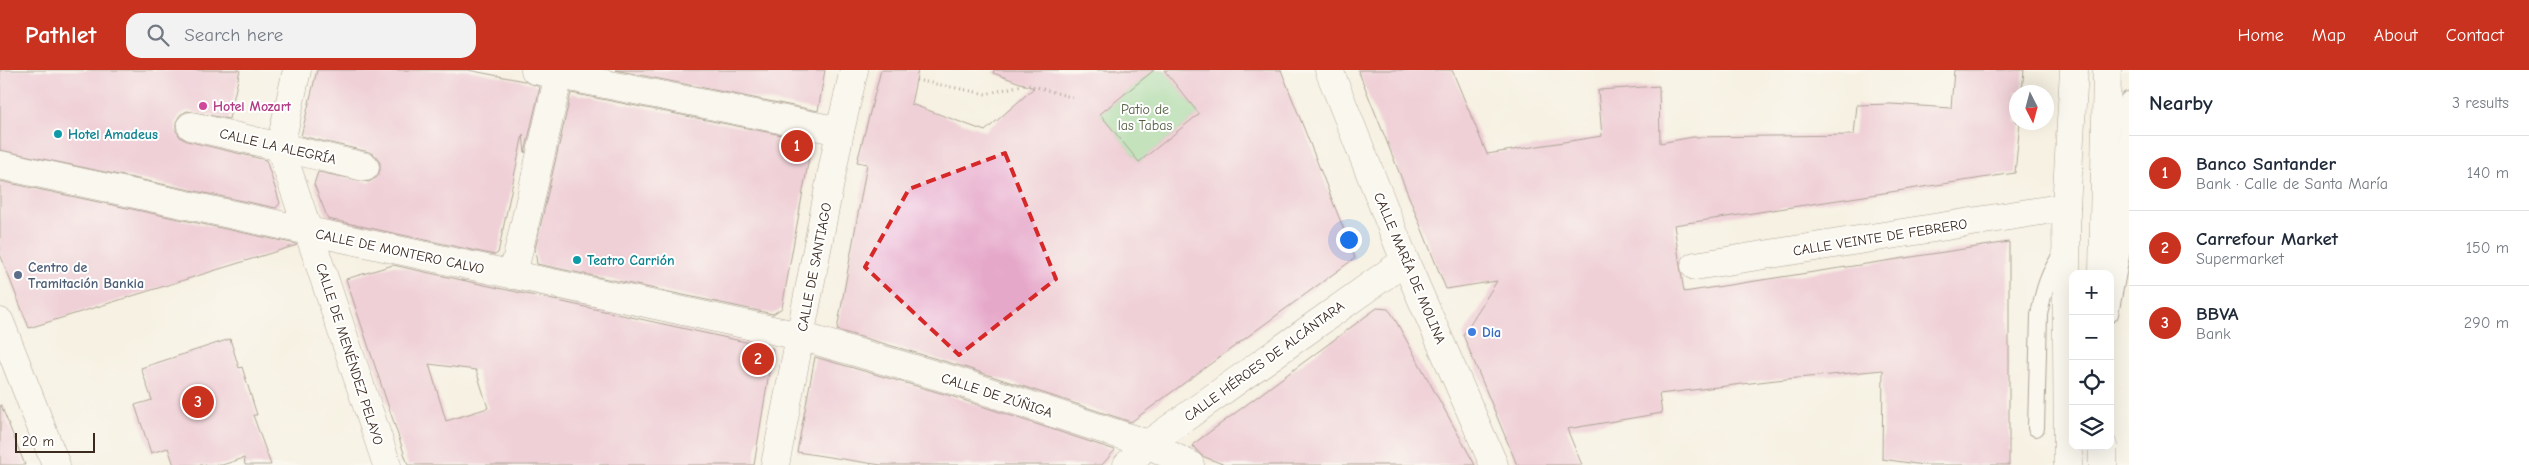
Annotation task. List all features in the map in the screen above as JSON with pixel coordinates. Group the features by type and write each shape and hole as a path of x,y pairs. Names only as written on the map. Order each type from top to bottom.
{"street":[{"path":"280,147 297,70"},
{"name":"CALLE DE SANTIAGO","path":"775,465 840,131 854,70"},
{"name":"CALLE MARÍA DE MOLINA","path":"1329,70 1405,261 1494,465"},
{"path":"2068,465 2066,207 2074,70"},
{"path":"2104,270 2107,70"},
{"path":"512,275 551,72 840,131"},
{"name":"CALLE LA ALEGRÍA","path":"191,126 366,167"},
{"name":"CALLE DE MENÉNDEZ PELAYO","path":"280,147 387,465"},
{"name":"CALLE DE MONTERO CALVO","path":"0,165 800,336"},
{"name":"CALLE VEINTE DE FEBRERO","path":"1695,266 2066,207"},
{"name":"CALLE HÉROES DE ALCÁNTARA","path":"1126,465 1148,444 1405,261"},
{"path":"0,322 56,465"},
{"name":"CALLE DE ZÚÑIGA","path":"800,336 956,381 1148,444 1190,465"},
{"path":"2103,450 2103,465"}],"lane":[{"path":"2114,293 2125,236 2128,100"},
{"path":"2036,428 2039,315 2042,297 2054,268 2066,250"}],"path":[{"path":"916,80 986,94 1026,84 1074,98"}],"highlighted area":[{"path":"1005,153 1056,279 959,355 865,267 909,189"}],"green space":[{"name":"Patio de las Tabas","path":"1154,70 1164,70 1199,114 1139,162 1100,114"}],"building":[{"path":"0,70 240,70 229,119 187,111 180,115 176,122 176,131 181,138 187,141 266,160 280,203 276,208 0,150"},
{"path":"317,70 468,70 524,81 540,87 525,153 523,134 498,253 495,255 328,219 314,184 318,172 369,182 377,177 380,163 376,156 369,152 301,136"},
{"path":"615,70 825,70 818,111"},
{"path":"881,70 918,70 911,104 985,131 1034,88 993,73 994,70 1154,70 1100,114 1139,162 1199,114 1164,70 1281,70 1355,258 1131,422 961,366 837,330 867,164 857,162"},
{"path":"1358,70 1452,70 1487,154 1602,136 1598,90 1659,86 1660,143 1693,137 1854,135 1857,105 1891,104 1951,108 1954,70 2024,70 2023,85 2009,85 2009,130 2019,130 2015,173 1674,225 1684,292 2009,242 2009,465 1923,465 1882,459 1883,370 1659,394 1662,413 1567,429 1582,465 1517,465 1463,335 1497,281 1446,289"},
{"path":"571,93 812,141 782,308 773,314 537,264 535,249"},
{"path":"0,181 297,245 29,328 0,254"},
{"path":"393,265 773,348 754,465 408,465 346,279","holes":["429,364 476,370 488,408 446,421"]},
{"path":"1377,308 1388,309 1392,314 1475,465 1225,465 1202,456 1192,445"},
{"path":"230,339 239,368 242,367 257,415 253,415 271,465 245,465 244,458 222,465 174,465 168,448 151,453 135,405 152,400 141,368"},
{"path":"815,357 951,396 1115,450 1102,465 881,465 797,452"},
{"path":"1,405 25,465 0,465"}],"place":[{"name":"Hotel Mozart","path":"203,106"},
{"name":"Hotel Amadeus","path":"58,134"},
{"name":"Banco Santander","path":"797,146"},
{"name":"Teatro Carrión","path":"577,260"},
{"name":"Centro de Tramitación Bankia","path":"18,275"},
{"name":"Dia","path":"1472,332"},
{"name":"Carrefour Market","path":"758,359"},
{"name":"BBVA","path":"198,402"}]}
